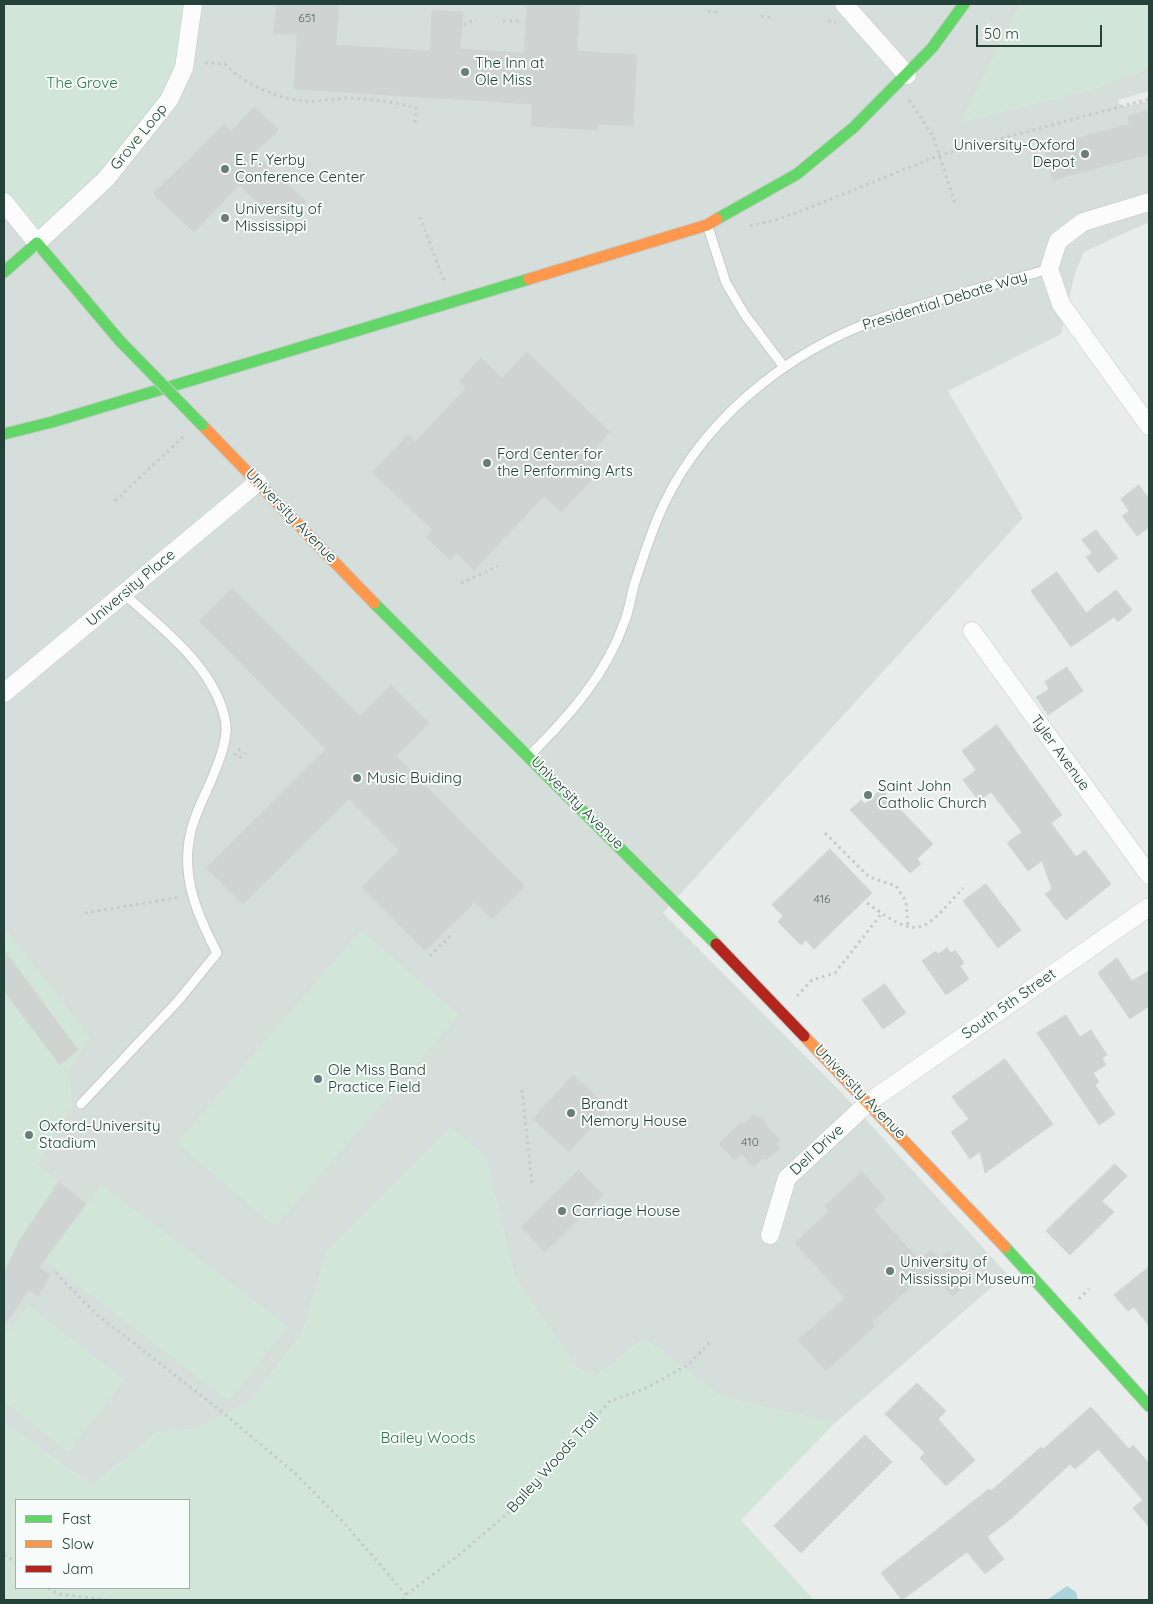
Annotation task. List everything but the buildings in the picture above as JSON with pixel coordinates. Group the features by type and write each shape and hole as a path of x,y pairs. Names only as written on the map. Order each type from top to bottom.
{"street":[{"name":"Grove Loop","path":"37,243 106,179 169,100 184,68 193,4"},
{"path":"844,4 907,74"},
{"path":"4,434 52,422 446,305 707,225 796,174 853,128 932,48 964,4"},
{"name":"University Avenue","path":"4,202 120,341 380,608 702,929 869,1102 1149,1406"},
{"path":"1149,202 1083,222 1058,241 1049,269 1061,304 1149,426"},
{"path":"4,272 37,243"},
{"name":"University Place","path":"4,693 258,482"},
{"name":"Tyler Avenue","path":"972,631 1149,875"},
{"name":"South 5th Street","path":"869,1102 1149,907"},
{"name":"Dell Drive","path":"770,1235 787,1178 869,1102"}],"lane":[{"path":"707,225 726,283 745,315 784,367"},
{"name":"Presidential Debate Way","path":"530,756 561,724 607,660 624,623 635,580 657,520 680,476 707,436 743,400 770,376 844,334 884,317 1049,269"},
{"path":"81,1104 178,1001 217,953 203,926 191,895 186,863 191,830 217,764 225,736 226,720 208,680 190,656 124,594"}],"path":[{"path":"708,11 720,13"},
{"path":"761,16 774,18"},
{"path":"464,25 476,20"},
{"path":"503,21 519,21"},
{"path":"828,21 836,22"},
{"path":"206,63 225,64 240,79 259,89 304,101 356,99 388,101 416,108 414,126"},
{"path":"904,94 920,113 933,136 955,203"},
{"path":"746,227 779,219 940,155 1149,99"},
{"path":"420,216 446,286"},
{"path":"115,501 183,437"},
{"path":"461,583 498,566"},
{"path":"240,749 235,754 239,758 245,753"},
{"path":"825,833 869,877 896,886 906,902 908,927"},
{"path":"867,903 894,922 908,927 924,926 935,919 963,888"},
{"path":"85,913 191,895"},
{"path":"797,996 812,980 835,973 882,913"},
{"path":"430,956 451,935"},
{"path":"522,1090 532,1185"},
{"path":"56,1272 95,1313 221,1411 297,1476 346,1525 406,1595"},
{"path":"1075,1302 1089,1289"},
{"name":"Bailey Woods Trail","path":"403,1600 406,1595 460,1554 516,1506 610,1401 644,1389 688,1365 712,1340"},
{"path":"4,1555 15,1561"},
{"path":"50,1589 58,1594 107,1600"}],"shaded area":[{"path":"4,4 1149,4 1149,91 1118,100 1121,107 1149,101 1149,222 1084,252 1075,273 1061,334 948,391 1023,518 663,913 840,1091 1007,1274 835,1423 722,1398 644,1338 594,1378 576,1367 515,1279 485,1155 328,1249 302,1334 248,1403 195,1429 157,1433 92,1485 4,1423"}],"green space":[{"name":"The Grove","path":"4,4 193,4 169,100 37,243 4,202"},
{"path":"1020,4 1149,4 1149,69 1095,89 961,122"},
{"path":"4,927 90,1038 69,1070 72,1106 38,1164 85,1205 69,1228 102,1185 288,1326 229,1401 45,1260 4,1315"},
{"name":"Ole Miss Band Practice Field","path":"361,930 459,1015 275,1227 177,1143"},
{"name":"Bailey Woods","path":"450,1127 485,1154 515,1279 576,1367 594,1378 644,1338 722,1397 835,1423 741,1520 814,1600 4,1600 4,1423 92,1485 157,1433 195,1429 248,1403 302,1334 328,1249"},
{"path":"29,1305 124,1380 68,1452 4,1402 4,1338"}],"water":[{"path":"1067,1586 1076,1592 1078,1600 1047,1600"}],"traffic: fast":[{"path":"717,219 797,174 853,128 932,48 964,4"},
{"path":"4,272 37,243 120,341"},
{"path":"4,434 52,422 529,279"},
{"path":"120,341 202,425"},
{"path":"374,603 716,944"},
{"path":"1005,1247 1149,1406"}],"traffic: slow":[{"path":"529,279 707,225 717,219"},
{"path":"202,425 374,603"},
{"path":"804,1036 1005,1247"}],"traffic: jam":[{"path":"716,944 804,1036"}],"place":[{"name":"The Inn at Ole Miss","path":"465,72"},
{"name":"University-Oxford Depot","path":"1085,154"},
{"name":"E. F. Yerby Conference Center","path":"225,169"},
{"name":"University of Mississippi","path":"225,218"},
{"name":"Ford Center for the Performing Arts","path":"487,463"},
{"name":"Music Buiding","path":"357,778"},
{"name":"Saint John Catholic Church","path":"868,795"},
{"name":"Ole Miss Band Practice Field","path":"318,1079"},
{"name":"Brandt Memory House","path":"571,1113"},
{"name":"Oxford-University Stadium","path":"29,1135"},
{"name":"Carriage House","path":"562,1211"},
{"name":"University of Mississippi Museum","path":"890,1271"}]}
